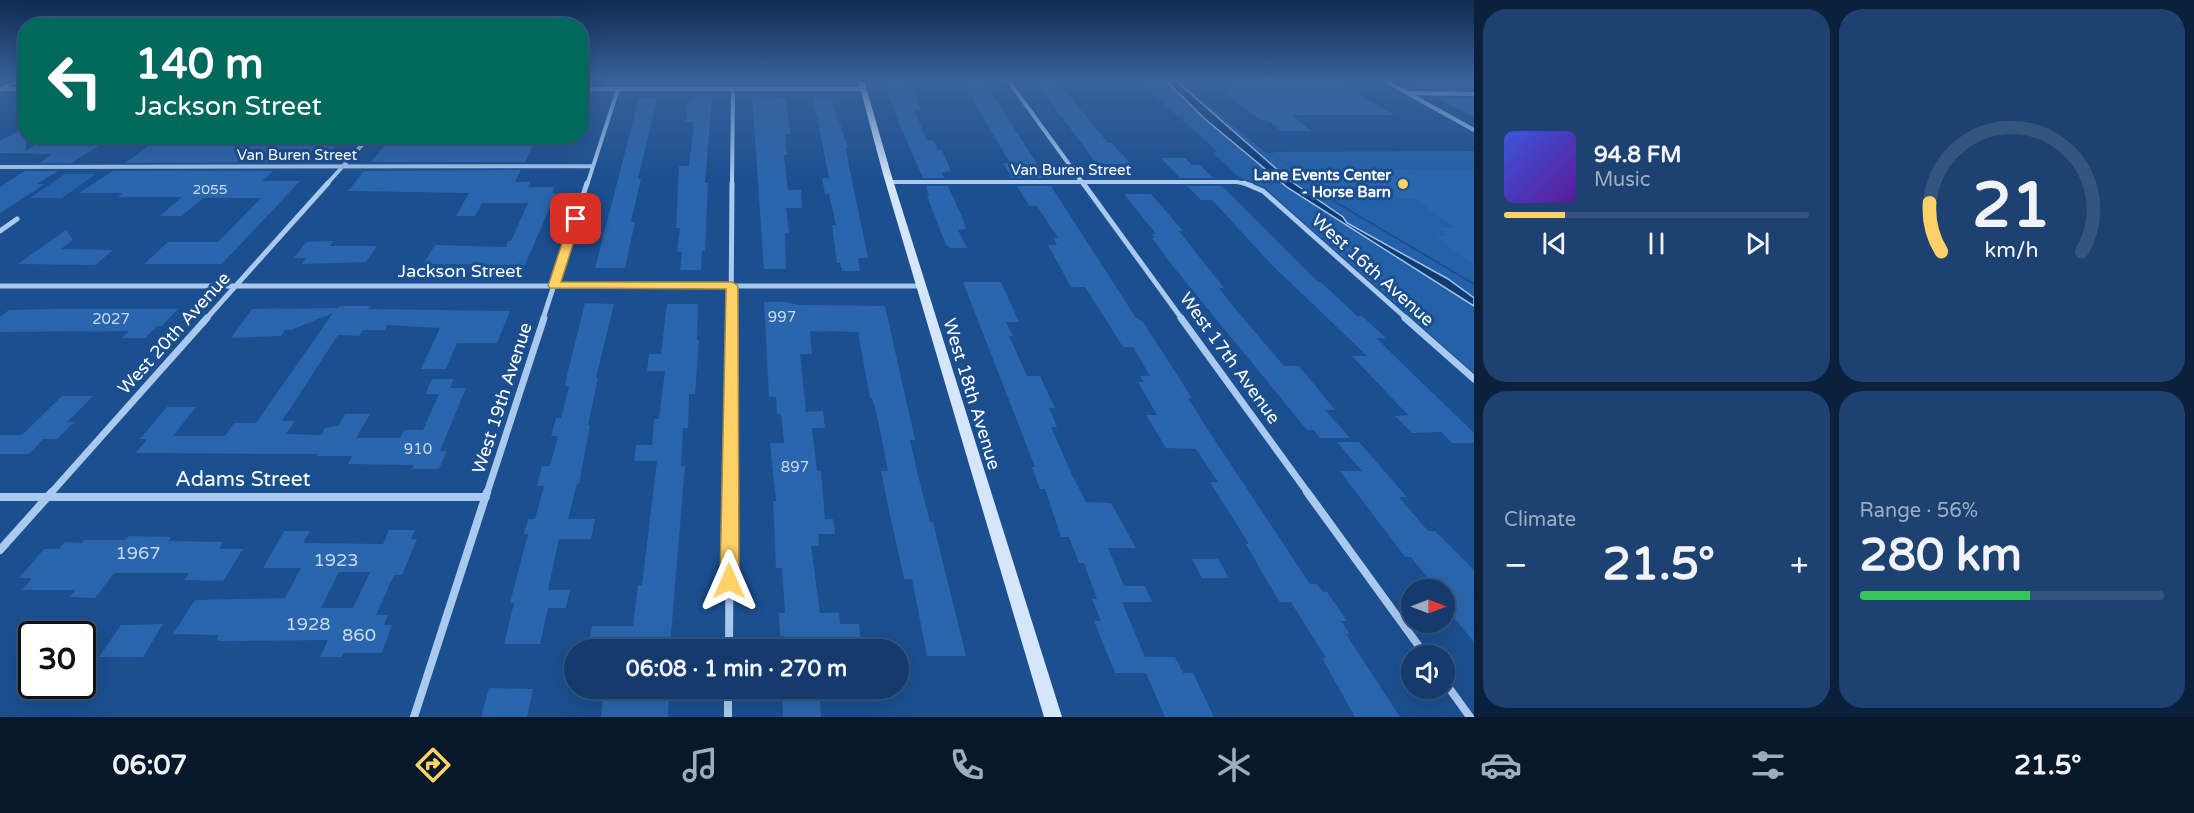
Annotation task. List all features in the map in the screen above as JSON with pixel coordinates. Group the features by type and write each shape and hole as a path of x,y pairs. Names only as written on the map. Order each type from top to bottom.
{"main road":[{"name":"West 18th Avenue","path":"870,113 1053,717"}],"street":[{"name":"West 19th Avenue","path":"414,717 610,113"},
{"path":"729,639 733,113"},
{"name":"West 17th Avenue","path":"1032,113 1418,645"},
{"path":"1444,113 1474,130"},
{"name":"West 20th Avenue","path":"0,550 363,144"},
{"name":"Van Buren Street","path":"0,167 593,166"},
{"name":"Van Buren Street","path":"890,182 1237,182 1251,185"},
{"name":"West 16th Avenue","path":"1251,185 1263,191 1474,379"},
{"path":"0,231 17,219"},
{"name":"Jackson Street","path":"0,286 921,286"},
{"name":"Adams Street","path":"0,497 486,497"},
{"path":"1455,696 1470,717"},
{"path":"728,699 728,717"}],"shaded area":[{"path":"1175,113 1218,113 1266,153 1272,153 1334,202 1474,285 1474,373 1265,188 1239,177 1213,153 1218,152"},
{"path":"1199,113 1213,113 1289,180 1343,217 1347,223 1448,279 1474,298 1474,306 1288,188"},
{"path":"1474,151 1474,283 1335,201 1271,152"},
{"path":"65,174 96,174 62,198 30,198"}],"building":[{"path":"635,113 653,113 638,179 641,179 631,222 635,222 625,268 595,268"},
{"path":"686,113 711,113 705,183 708,183 705,251 702,251 701,270 680,270 682,252 677,252 680,228 676,228 679,166 689,166 694,122 685,122"},
{"path":"753,113 788,113 790,134 785,134 787,155 784,155 788,190 801,190 802,208 786,208 789,233 785,233 786,269 764,269"},
{"path":"816,113 836,113 848,148 846,148 849,166 868,258 858,258 860,271 842,271 840,263 837,263 832,225 836,225 829,194 825,194 822,178 829,178"},
{"path":"895,113 915,113 927,140 934,141 938,150 942,150 951,171 942,173 944,178 923,178"},
{"path":"981,113 1005,113 1046,178 1012,178 1003,163 1010,163"},
{"path":"1059,113 1084,113 1108,143 1112,143 1131,164 1097,164"},
{"path":"1252,113 1394,115 1292,115 1311,131 1281,131 1267,120 1261,120"},
{"path":"18,131 18,144 26,144 26,151 37,144 102,144 71,163 39,163 52,154 0,153 0,141"},
{"path":"338,144 330,152 291,153 282,162 125,163 149,146"},
{"path":"436,144 463,144 462,146 533,146 525,162 371,162 384,146 435,146"},
{"path":"1161,158 1185,158 1192,165 1200,165 1213,178 1180,178"},
{"name":"Lane Events Center - Horse Barn","path":"1313,169 1474,170 1474,265 1435,236 1449,236 1437,227 1456,228 1415,199 1351,199"},
{"path":"521,170 515,182 530,182 528,187 554,187 552,193 556,193 525,265 423,264 435,245 506,247 528,203 482,203 475,216 456,216 469,193 348,191 364,171"},
{"path":"25,171 58,171 37,184 45,184 0,213 0,187"},
{"path":"113,171 273,171 262,181 300,181 222,264 144,264 168,242 218,242 261,198 203,198 182,216 160,216 182,197 118,197 123,193 79,193"},
{"path":"926,186 948,186 963,219 966,229 958,230 967,248 950,248 946,245 927,196 929,196"},
{"path":"1017,186 1051,186 1136,318 1143,322 1192,398 1188,398 1206,427 1310,584 1317,584 1323,592 1327,592 1347,621 1341,621 1350,634 1346,634 1400,717 1355,717 1322,658 1326,658 1291,602 1280,602 1268,583 1246,544 1249,544 1210,482 1218,482 1196,449 1166,448 1146,415 1157,415 1138,382 1144,382 1140,376 1150,376 1133,347 1123,347 1085,287 1071,287 1048,245 1057,245 1053,238 1058,238 1037,206 1029,206"},
{"path":"1187,186 1222,186 1318,282 1321,282 1357,316 1362,316 1386,338 1376,338 1474,433 1474,443 1452,443 1441,432 1412,433 1395,416 1408,415 1352,356 1367,356 1271,264 1212,200 1201,200"},
{"path":"1124,194 1151,194 1183,231 1179,231 1224,288 1219,288 1233,306 1284,366 1299,366 1335,410 1325,410 1350,438 1320,438 1314,430 1307,430 1171,264 1152,238 1155,238 1152,234 1156,234"},
{"path":"66,230 73,240 61,249 113,250 95,265 18,264"},
{"path":"333,241 330,246 377,246 366,262 302,264 306,258 294,258 306,242"},
{"path":"963,282 1001,282 1019,322 1006,322 1013,336 1009,336 1027,376 1040,376 1055,408 1049,408 1057,427 1051,427 1072,475 1086,502 1111,503 1136,548 1108,548 1124,586 1145,586 1152,602 1122,602 1145,657 1175,657 1183,673 1193,673 1214,717 1165,717 1146,673 1115,673 1094,621 1101,621 1092,599 1097,599 1084,563 1079,563 1069,537 1061,537 1045,489 1040,489 1032,467 1035,467"},
{"path":"764,302 786,302 799,305 885,306 915,440 910,440 917,471 930,522 933,522 966,656 927,656 912,579 904,579 890,515 881,471 888,471 877,415 872,398 870,398 858,332 810,331 812,354 800,354 806,412 823,411 825,428 812,428 817,471 821,471 825,519 833,519 835,534 818,534 819,546 811,546 820,613 839,613 840,624 859,624 861,639 783,639 783,636 780,636 779,613 785,613 782,568 776,568 773,501 776,501 770,443 784,443 781,414 777,414 776,397 769,397"},
{"path":"585,303 614,304 596,378 598,378 579,484 577,484 568,519 595,519 591,539 559,539 548,590 570,590 566,608 548,608 540,644 504,644 514,603 510,603 528,534 524,534 528,519 535,519 544,486 537,486 542,466 550,466 558,436 551,436 556,418 561,418 569,386 565,386 568,371"},
{"path":"667,304 698,304 697,340 699,340 695,394 689,394 688,428 683,428 681,466 685,466 671,639 590,639 592,626 633,626 638,585 642,585 657,461 634,461 636,445 652,445 654,419 659,419 665,371 647,371 649,354 661,354"},
{"path":"340,306 371,306 369,309 510,311 497,343 457,343 446,369 421,369 440,328 387,325 385,330 363,330 359,336 338,335 282,421 295,421 286,434 321,435 325,428 339,425 345,414 370,414 356,438 400,438 404,430 423,430 439,394 425,394 432,379 454,379 450,388 466,388 440,451 447,451 439,469 412,469 414,465 348,464 352,456 316,456 318,454 136,453 147,439 140,439 167,407 196,407 173,436 225,436 234,423 256,423 333,313 291,330 285,330 281,336 231,338 252,309 338,308"},
{"path":"178,309 162,326 157,326 145,338 122,338 129,331 0,332 0,317 9,310"},
{"path":"62,396 93,396 67,422 74,422 57,439 43,439 29,454 0,454 0,435 22,435"},
{"path":"1337,442 1359,442 1407,497 1399,497 1428,531 1435,531 1474,570 1474,642 1455,619 1455,579 1428,579 1411,557 1405,557 1340,471 1362,471"},
{"path":"389,530 415,530 411,539 417,539 402,575 394,575 376,615 388,615 384,625 392,625 382,653 344,653 342,657 320,657 328,640 220,641 216,640 219,635 173,634 195,600 285,598 301,568 263,568 284,531 310,531 303,543 383,544","holes":["339,572 370,572 353,608 321,608"]},
{"path":"129,536 171,537 168,541 223,542 219,549 243,549 223,581 184,580 189,573 114,573 95,598 70,597 75,590 22,590 32,578 19,578 44,549 59,549 65,542 126,540"},
{"path":"1192,559 1218,559 1229,578 1202,578"},
{"path":"163,624 143,657 99,657 121,625"},
{"path":"489,688 533,689 527,717 481,717"},
{"path":"603,699 669,699 668,717 601,717"},
{"path":"782,699 820,699 821,717 783,717"}],"place":[{"name":"Lane Events Center - Horse Barn","path":"1403,184"}],"route":[{"path":"576,219 554,286 732,286 729,581"}]}
